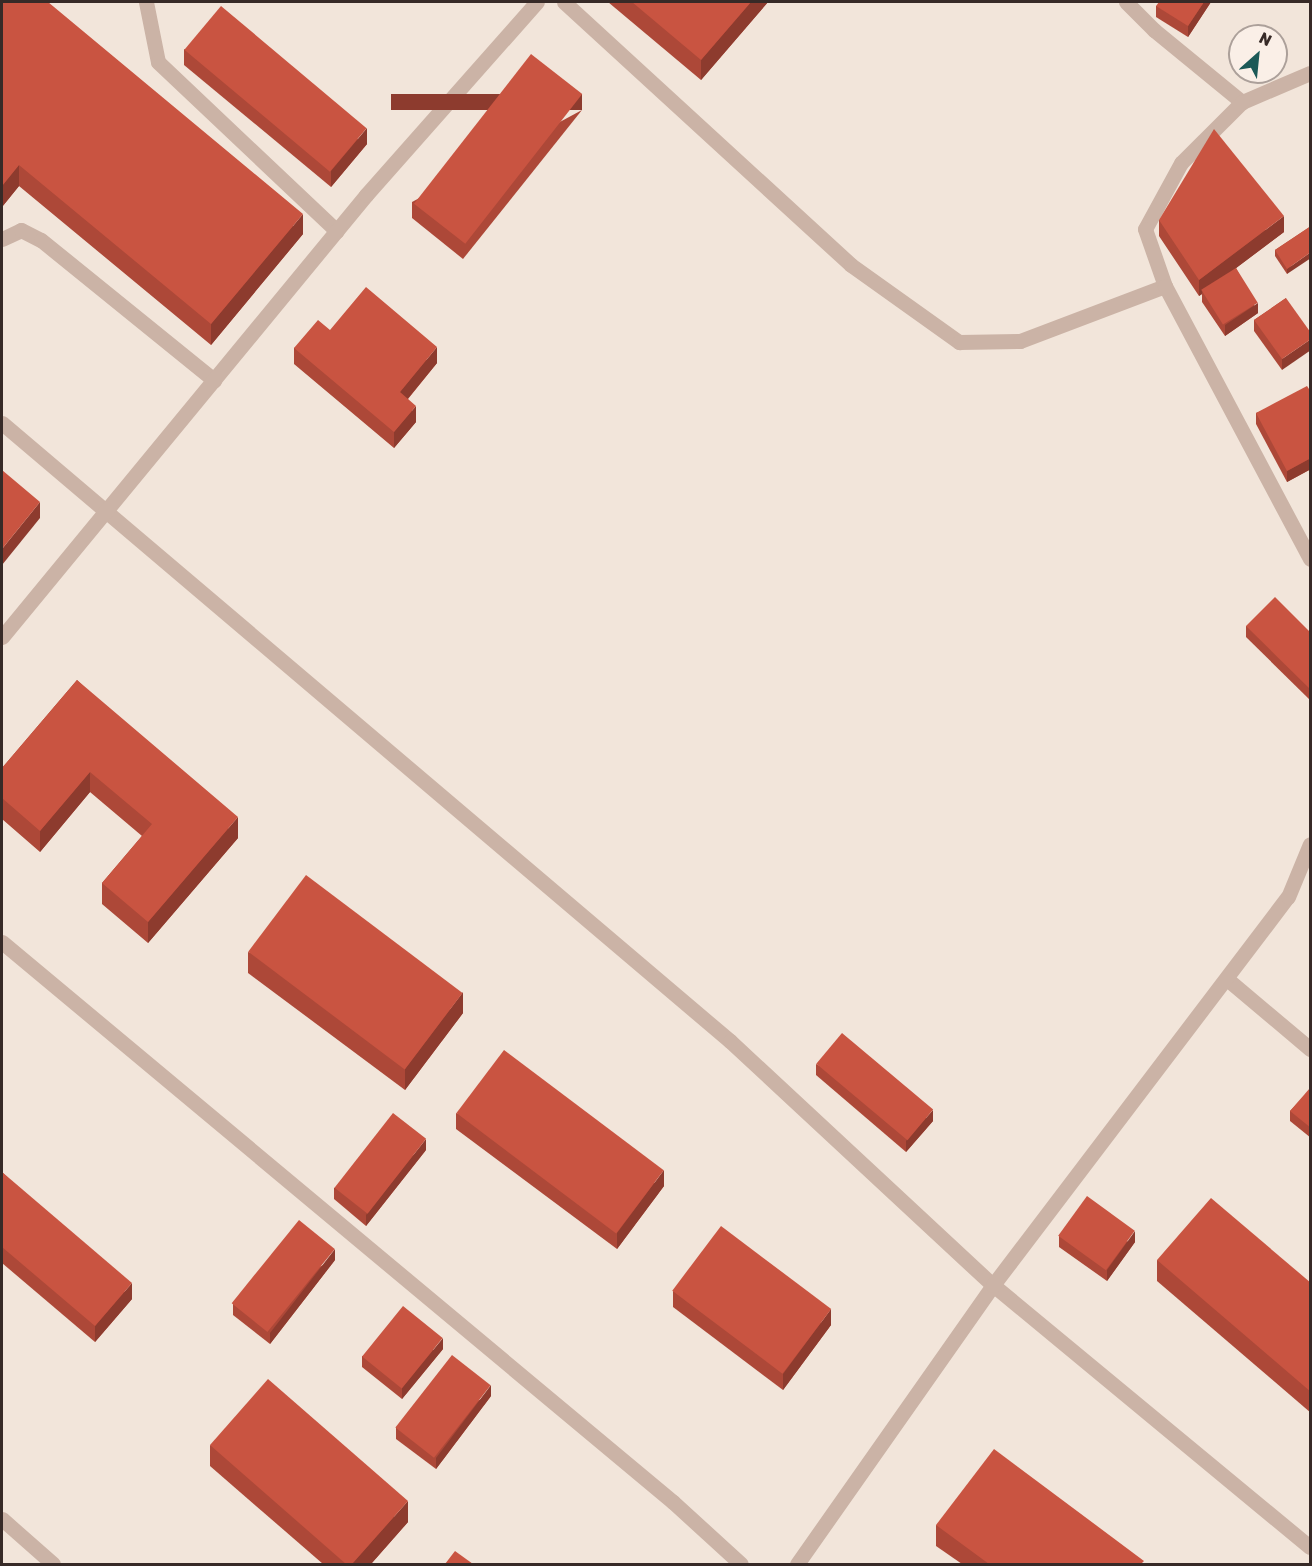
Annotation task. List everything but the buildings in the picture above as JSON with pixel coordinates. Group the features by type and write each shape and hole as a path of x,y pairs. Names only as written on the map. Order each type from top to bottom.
{"street":[{"path":"146,2 158,62 337,231"},
{"path":"2,637 337,231 537,2"},
{"path":"564,2 851,265 958,342 1020,340 1166,286"},
{"path":"1126,2 1154,30 1242,102"},
{"path":"1311,73 1242,102 1181,163 1145,229 1166,286 1311,559"},
{"path":"2,239 21,230 41,240 214,380"},
{"path":"2,423 105,513 730,1041 993,1285 1311,1547"},
{"path":"797,1564 993,1285 1288,897 1311,844"},
{"path":"2,942 655,1487 741,1564"},
{"path":"1227,979 1311,1049"},
{"path":"2,1519 53,1564"}]}
